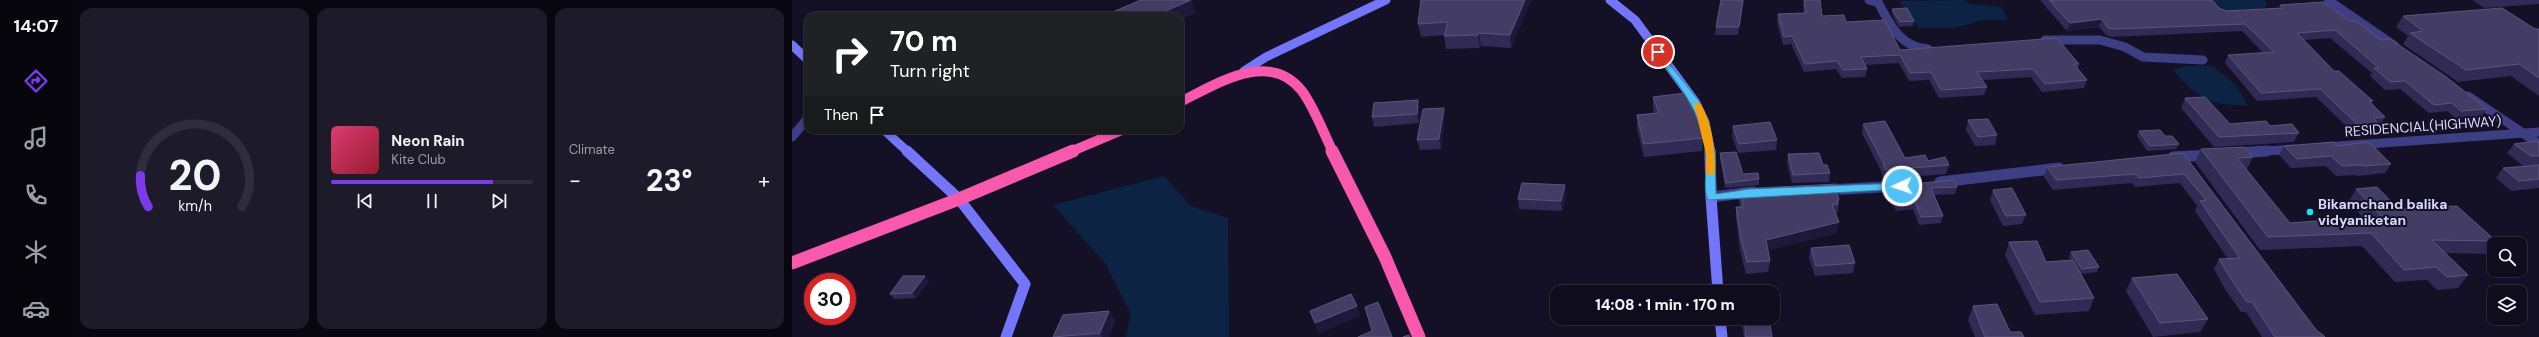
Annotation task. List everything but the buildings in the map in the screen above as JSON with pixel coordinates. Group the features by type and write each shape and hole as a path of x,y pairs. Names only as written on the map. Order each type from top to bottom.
{"highway":[{"path":"1184,100 1244,71 1275,72 1285,75 1295,82 1302,92 1385,257 1419,337"},
{"path":"792,263 959,199 1113,134"}],"street":[{"path":"1244,71 1266,57 1386,0"},
{"path":"1610,0 1635,20 1696,103 1704,121 1711,154 1711,197 1717,285"},
{"path":"1869,0 1878,2 1897,38 1916,49 1940,48"},
{"path":"2328,0 2400,49"},
{"path":"2034,40 2100,40 2125,47 2143,57 2168,60 2203,60"},
{"path":"792,45 804,56"},
{"path":"2459,90 2539,144"},
{"path":"792,137 804,123"},
{"name":"RESIDENCIAL(HIGHWAY)","path":"2160,157 2539,132"},
{"path":"888,134 959,199 1025,284 1006,337"},
{"path":"2182,156 2191,169"},
{"path":"1930,183 2071,166"},
{"path":"1818,190 1909,185"},
{"path":"1711,197 1765,192"},
{"path":"1721,325 1722,337"}],"water":[{"path":"1964,0 1969,4 2001,7 2008,20 1984,20 1954,28 1919,28 1899,1"},
{"path":"2204,0 2265,0 2267,4 2261,10 2225,16"},
{"path":"2186,66 2213,66 2235,84 2248,105 2215,102 2197,93 2189,87 2173,70"},
{"path":"1164,176 1191,206 1228,218 1229,337 1126,337 1131,314 1105,263 1053,205"}],"slow traffic":[{"path":"1697,105 1704,121 1711,154 1711,173"}],"place":[{"name":"Bikamchand balika vidyaniketan","path":"2310,212"}],"route":[{"path":"1658,52 1696,103 1704,121 1711,154 1711,197 1749,192 1839,190 1902,186"}]}
